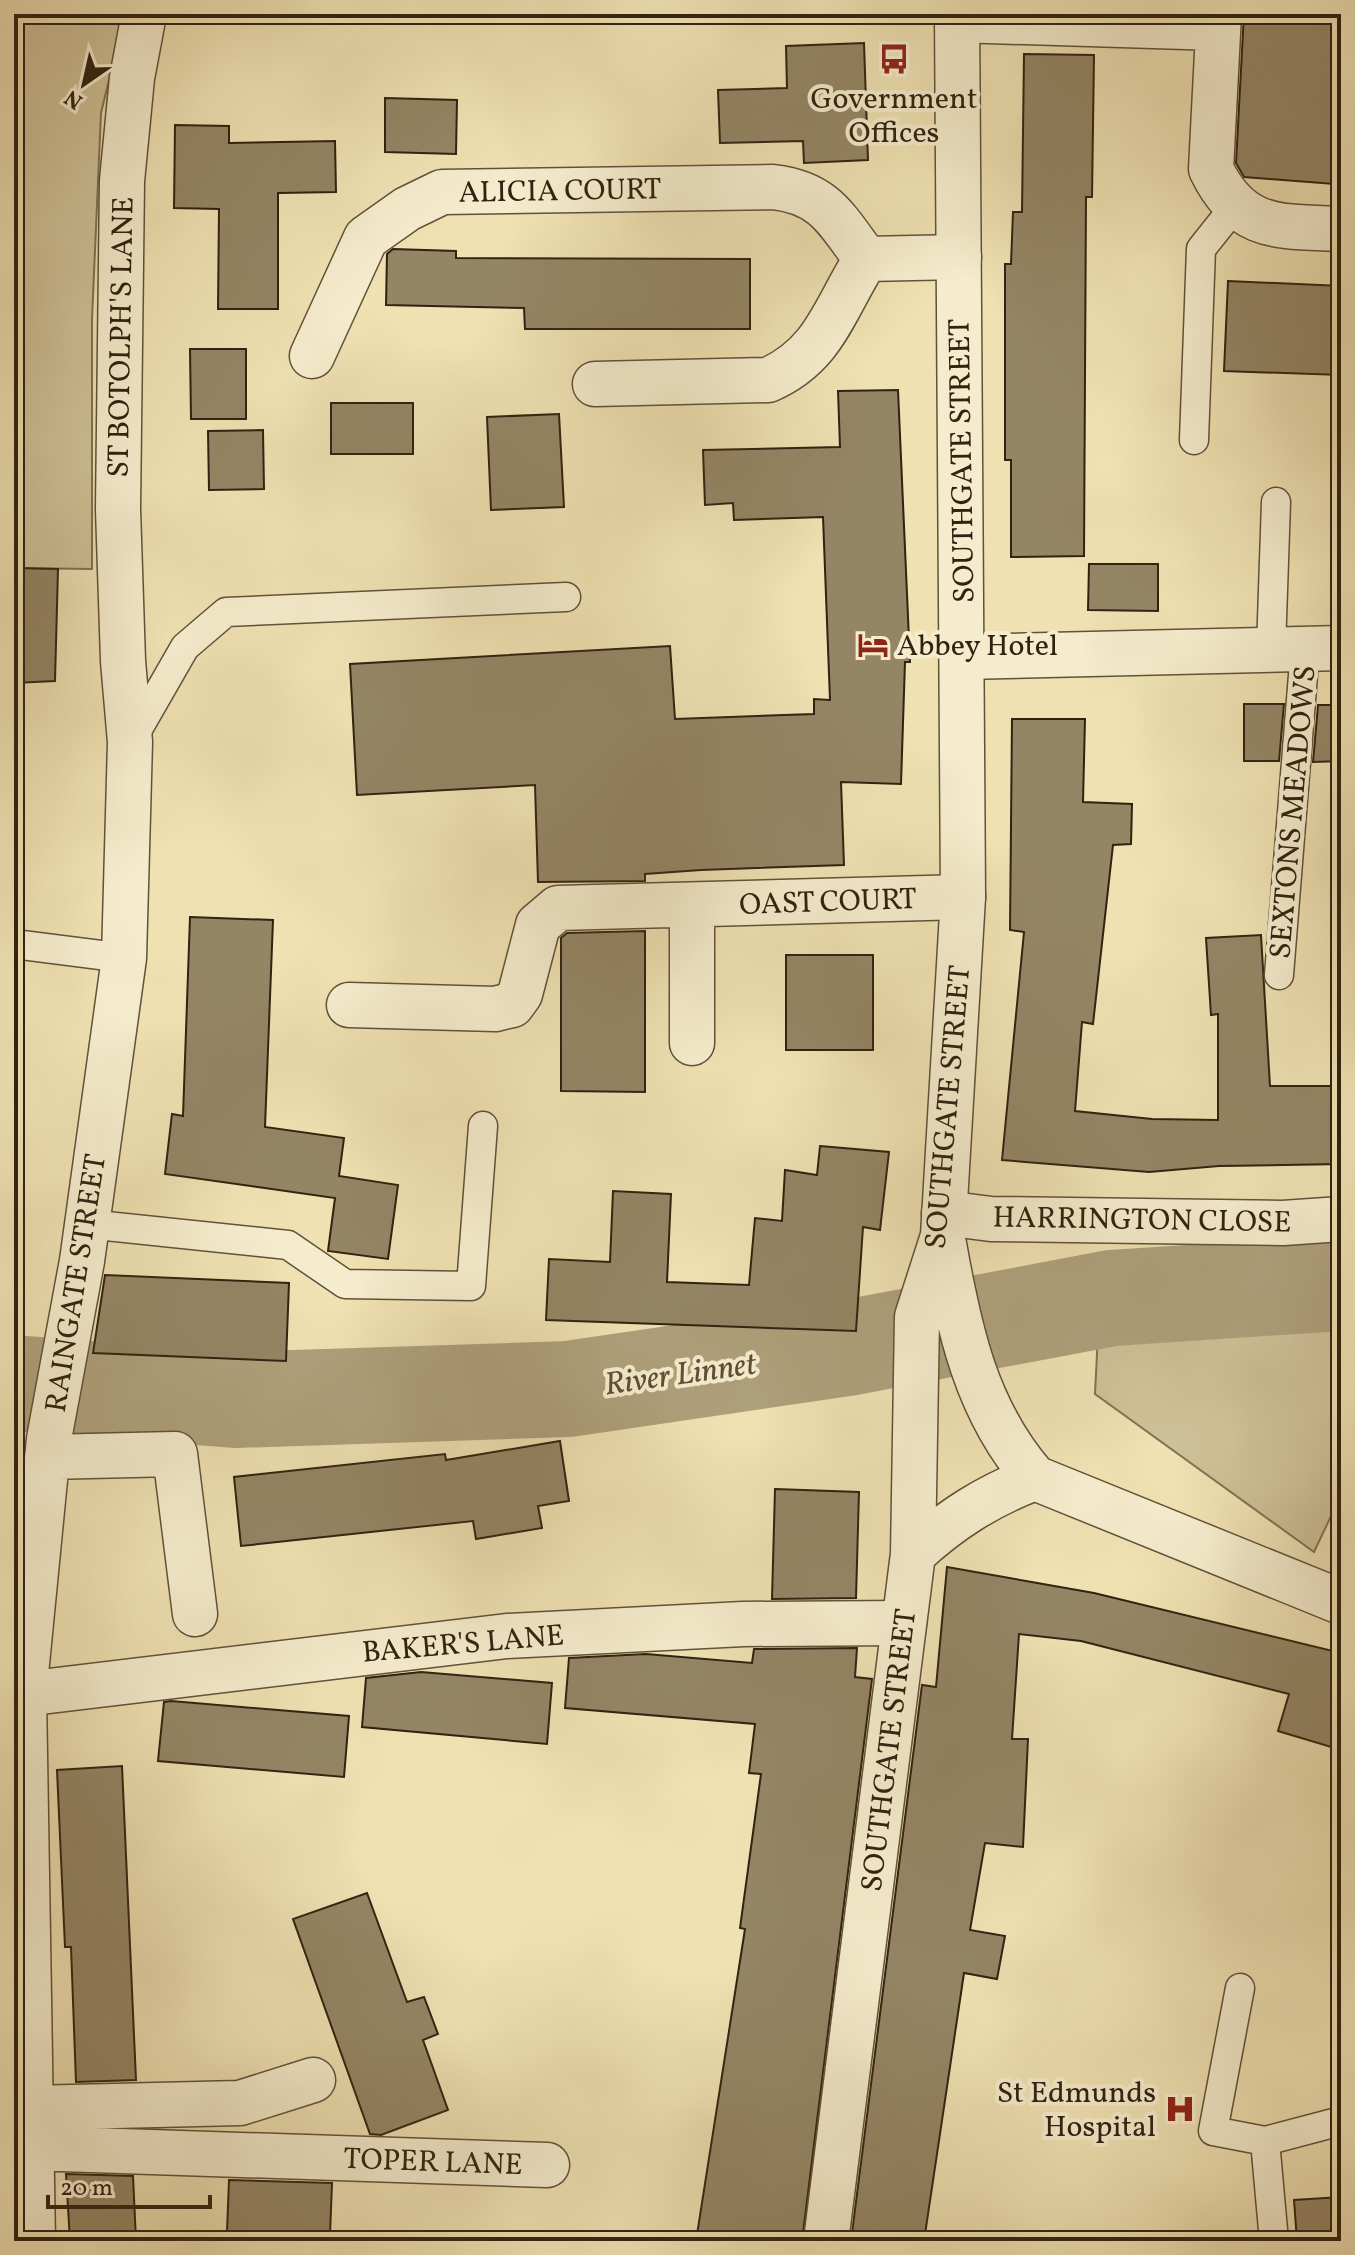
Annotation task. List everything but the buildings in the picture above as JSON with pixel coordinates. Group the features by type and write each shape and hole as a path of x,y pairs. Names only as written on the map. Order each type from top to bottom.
{"street":[{"name":"ST BOTOLPH'S LANE","path":"123,661 118,509 122,181 132,78 144,14"},
{"path":"957,17 1219,21 1211,169 1221,188 1253,220 1274,226 1341,229"},
{"name":"SOUTHGATE STREET","path":"826,2241 939,1333 963,897 964,657 957,17"},
{"name":"ALICIA COURT","path":"312,356 366,238 407,209 442,192 773,187 803,190 829,210 866,259"},
{"path":"595,384 768,380 794,369 817,346 866,259 959,257"},
{"name":"SEXTONS MEADOWS","path":"964,657 1306,649"},
{"name":"RAINGATE STREET","path":"33,2241 24,1694 48,1448 87,1224 124,958 130,742 123,661"},
{"name":"OAST COURT","path":"349,1005 495,1009 512,1005 520,994 538,925 558,908 963,897"},
{"path":"692,905 692,1043"},
{"name":"HARRINGTON CLOSE","path":"943,1225 991,1219 1283,1223 1341,1219"},
{"path":"939,1333 1009,1449 1035,1478 1341,1602"},
{"path":"48,1448 175,1454 195,1614"},
{"path":"913,1554 950,1520 986,1499 1035,1478"},
{"name":"BAKER'S LANE","path":"24,1694 507,1636 743,1624 904,1623"},
{"path":"31,2128 240,2103 313,2080"},
{"name":"TOPER LANE","path":"31,2128 547,2165"}],"lane":[{"path":"1194,440 1201,249 1236,205"},
{"name":"SEXTONS MEADOWS","path":"1276,502 1306,649 1279,975"},
{"path":"130,742 185,647 226,612 566,597"},
{"path":"14,944 124,958"},
{"path":"87,1224 288,1245 345,1284 471,1286 483,1126"},
{"path":"1240,1988 1213,2131 1265,2141 1341,2121"},
{"path":"1265,2141 1274,2241"}],"shaded area":[{"path":"14,14 125,14 101,113 92,319 92,569 14,568"},
{"path":"1287,1294 1341,1295 1341,1495 1314,1552 1095,1394 1099,1314"}],"waterway":[{"name":"River Linnet","path":"14,1383 235,1400 568,1389 847,1348 1112,1298 1341,1283"}],"place":[{"name":"Government Offices","path":"894,59"},
{"name":"Abbey Hotel","path":"873,645"},
{"name":"St Edmunds Hospital","path":"1180,2109"}]}
